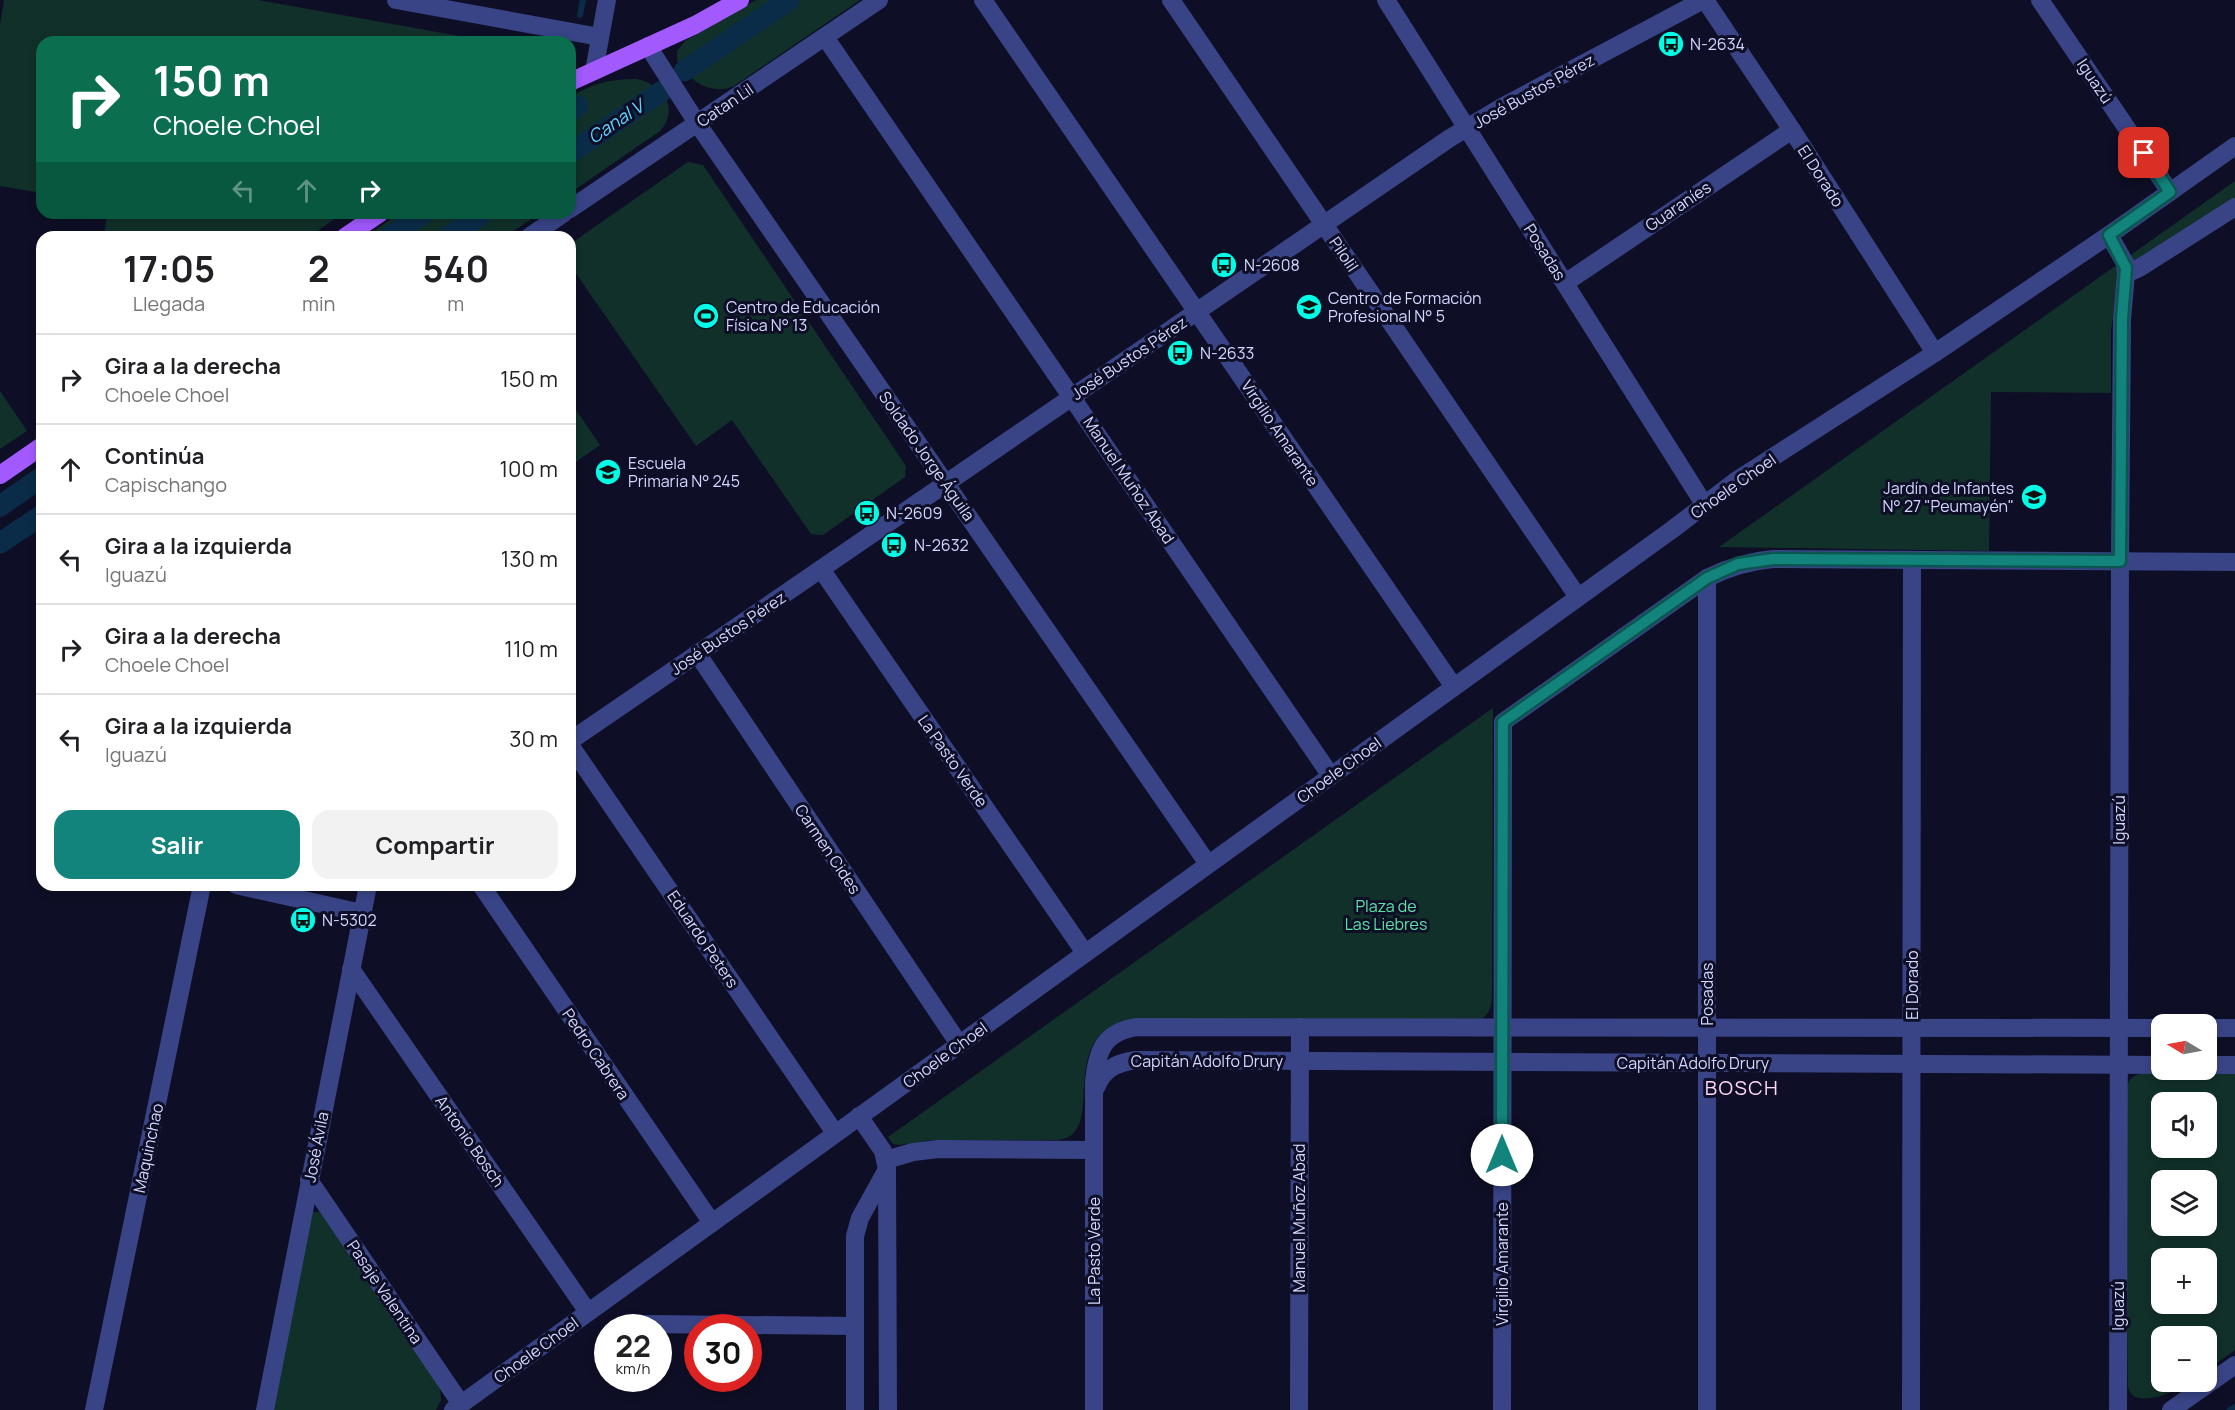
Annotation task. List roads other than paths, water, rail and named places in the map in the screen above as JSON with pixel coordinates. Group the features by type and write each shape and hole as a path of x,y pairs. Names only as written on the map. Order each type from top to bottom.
{"main road":[{"path":"576,79 705,20 740,0"},
{"path":"354,231 371,219"},
{"path":"0,475 36,450"}],"street":[{"path":"396,0 600,36"},
{"path":"594,71 607,0"},
{"name":"Catan Lil","path":"576,205 879,0"},
{"name":"Virgilio Amarante","path":"983,0 1454,687"},
{"name":"Pilolil","path":"1171,0 1578,597"},
{"name":"Posadas","path":"1386,0 1704,504"},
{"name":"José Bustos Pérez","path":"576,739 945,483 1467,128 1704,0"},
{"name":"El Dorado","path":"1704,0 1792,130 1935,353"},
{"name":"Iguazú","path":"2040,0 2170,192"},
{"name":"Manuel Muñoz Abad","path":"825,37 1331,776"},
{"name":"Soldado Jorge Águila","path":"648,46 697,123 1208,864"},
{"name":"Guaraníes","path":"1564,283 1792,130"},
{"name":"Choele Choel","path":"457,1407 1737,480 1935,353 2235,146"},
{"path":"2126,274 2141,267 2235,207"},
{"path":"538,231 555,219"},
{"name":"Iguazú","path":"2109,235 2125,263 2126,274 2122,319 2120,561 2118,1410"},
{"path":"1707,578 1738,564 1773,559 2235,562"},
{"name":"El Dorado","path":"1911,1410 1912,560"},
{"name":"La Pasto Verde","path":"821,569 1085,953"},
{"name":"Virgilio Amarante","path":"1502,1410 1503,722 1707,578"},
{"name":"Posadas","path":"1707,578 1707,1410"},
{"name":"Carmen Cides","path":"697,653 959,1044"},
{"name":"Eduardo Peters","path":"576,752 836,1134"},
{"name":"Maquinchao","path":"94,1410 201,891"},
{"path":"263,891 362,913"},
{"name":"José Ávila","path":"265,1410 367,891"},
{"name":"Pedro Cabrera","path":"485,891 712,1223"},
{"name":"Antonio Bosch","path":"351,969 588,1312"},
{"name":"Capitán Adolfo Drury","path":"1094,1092 1095,1070 1108,1038 1115,1032 1137,1027 2151,1028"},
{"name":"Manuel Muñoz Abad","path":"1299,1410 1300,1027"},
{"path":"2217,1028 2235,1028"},
{"name":"Capitán Adolfo Drury","path":"1094,1092 1105,1072 1113,1065 1124,1062 2151,1065"},
{"path":"2217,1065 2235,1065"},
{"name":"La Pasto Verde","path":"1094,1092 1094,1410"},
{"path":"859,1116 879,1143 886,1164 888,1410"},
{"path":"855,1410 855,1236 886,1164 914,1152 938,1149 1094,1150"},
{"name":"Pasaje Valentina","path":"309,1180 457,1407"},
{"path":"672,1324 855,1326"},
{"path":"2171,1410 2235,1365"}],"waterway":[{"path":"580,15 583,0"},
{"path":"684,71 789,0"},
{"name":"Canal V","path":"576,149 662,91"},
{"path":"398,231 415,219"},
{"name":"Canal V","path":"457,231 474,219"},
{"path":"0,506 36,481"},
{"name":"Canal V","path":"0,543 36,519"},
{"path":"2230,1410 2235,1407"}],"place":[{"name":"N-2634","path":"1671,44"},
{"name":"N-2608","path":"1224,265"},
{"name":"Centro de Formación Profesional N° 5","path":"1309,307"},
{"name":"Centro de Educación Física N° 13","path":"706,316"},
{"name":"N-2633","path":"1180,353"},
{"name":"Escuela Primaria N° 245","path":"608,472"},
{"name":"Jardín de Infantes N° 27 \"Peumayén\"","path":"2034,497"},
{"name":"N-2609","path":"867,513"},
{"name":"N-2632","path":"894,545"},
{"name":"N-5302","path":"303,920"}],"district":[{"name":"BOSCH","path":"1742,1088"}],"park label":[{"name":"Plaza de Las Liebres","path":"1386,915"}]}
